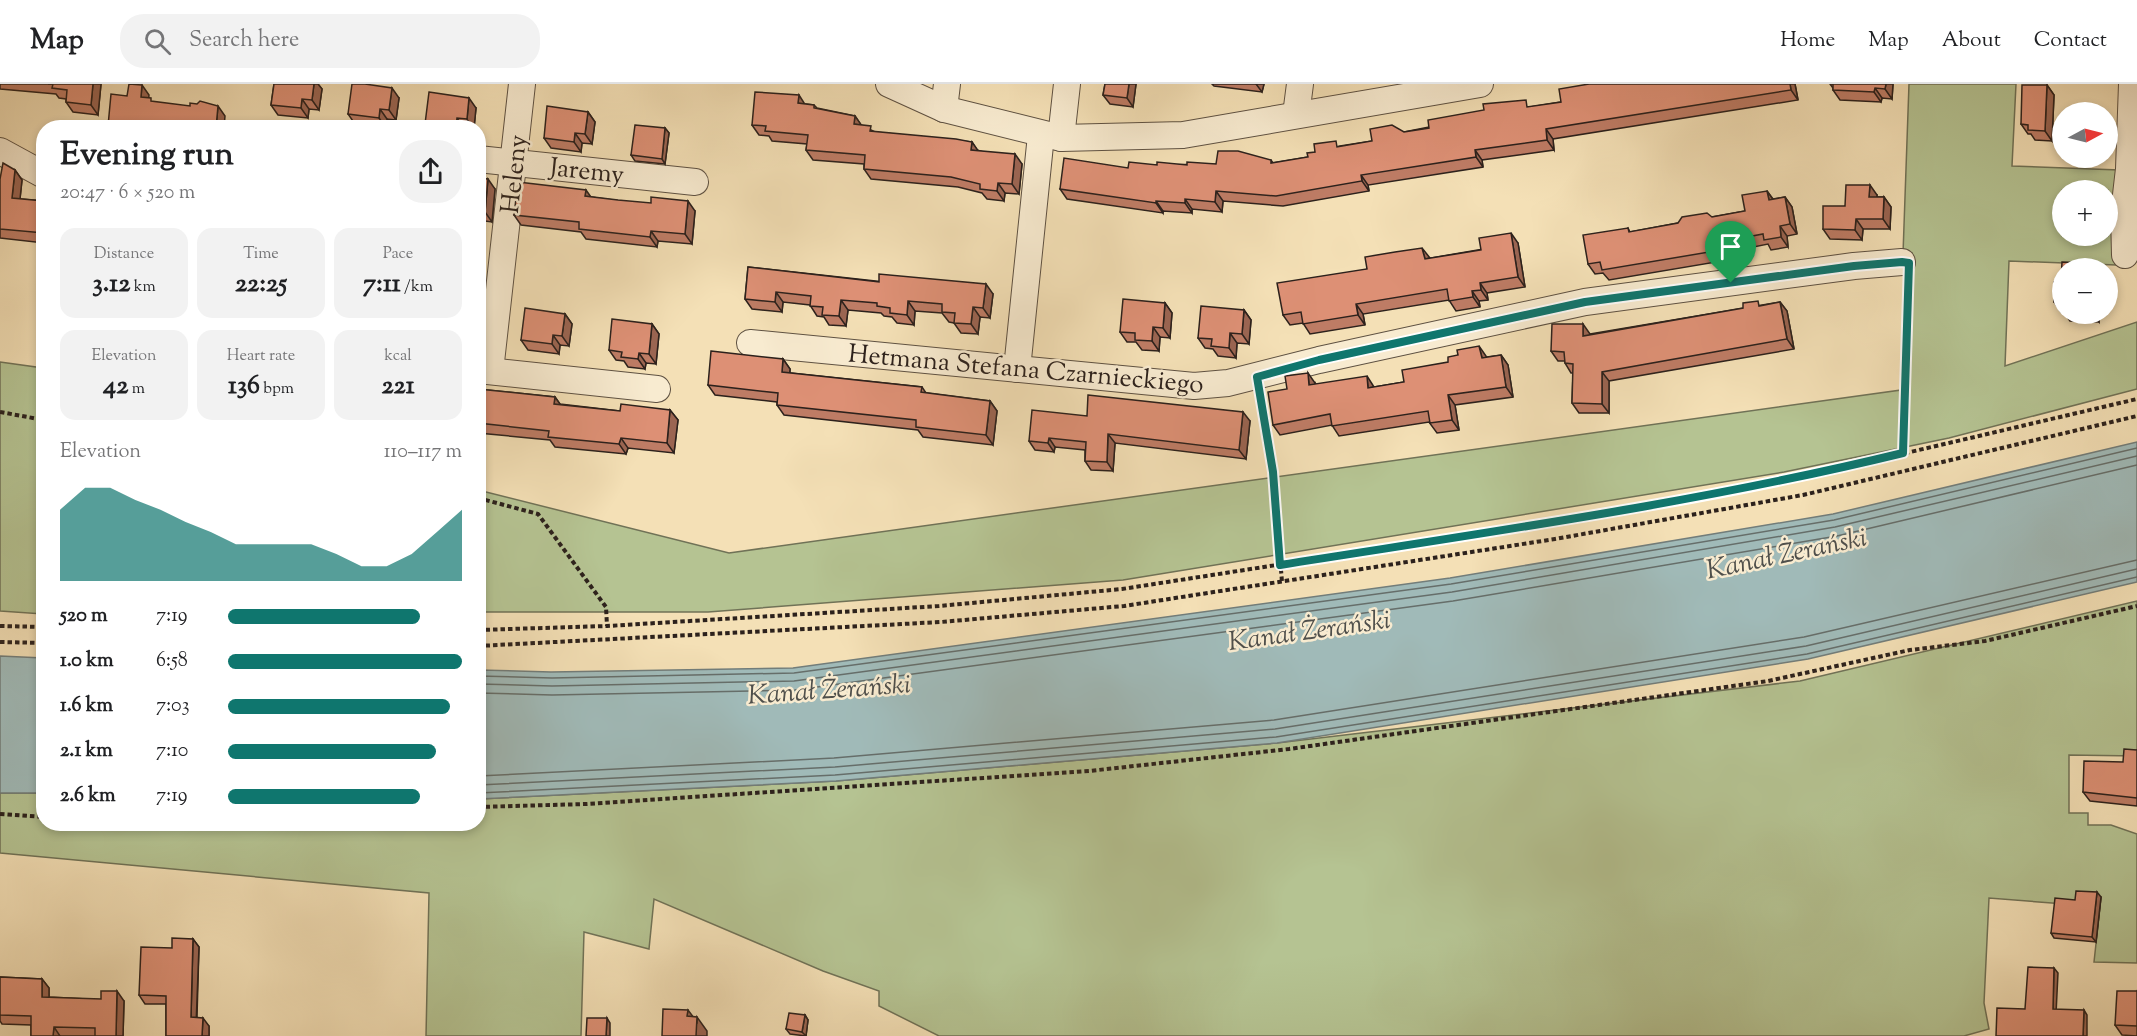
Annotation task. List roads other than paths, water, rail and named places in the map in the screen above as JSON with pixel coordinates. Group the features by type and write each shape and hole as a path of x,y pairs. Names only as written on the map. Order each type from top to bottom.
{"street":[{"name":"Heleny","path":"486,358 515,163 522,84"},
{"path":"890,84 944,109 1051,136 1183,135 1480,84"},
{"path":"944,109 947,84"},
{"path":"1017,369 1051,136 1067,84"},
{"path":"1296,115 1300,84"},
{"path":"2125,255 2124,212 2129,169 2132,84"},
{"path":"0,151 36,171"},
{"name":"Jaremy","path":"486,160 695,182"},
{"name":"Hetmana Stefana Czarnieckiego","path":"750,343 1194,386 1228,383 1257,377 1319,360 1585,302 1854,266 1902,262"},
{"path":"486,371 657,389"}],"water":[{"name":"Kanał Żerański","path":"2137,442 2137,582 1808,659 1277,743 836,781 486,799 486,670 551,672 793,668 1450,578 1833,514"},
{"path":"0,656 36,658 36,793 0,793"}]}
